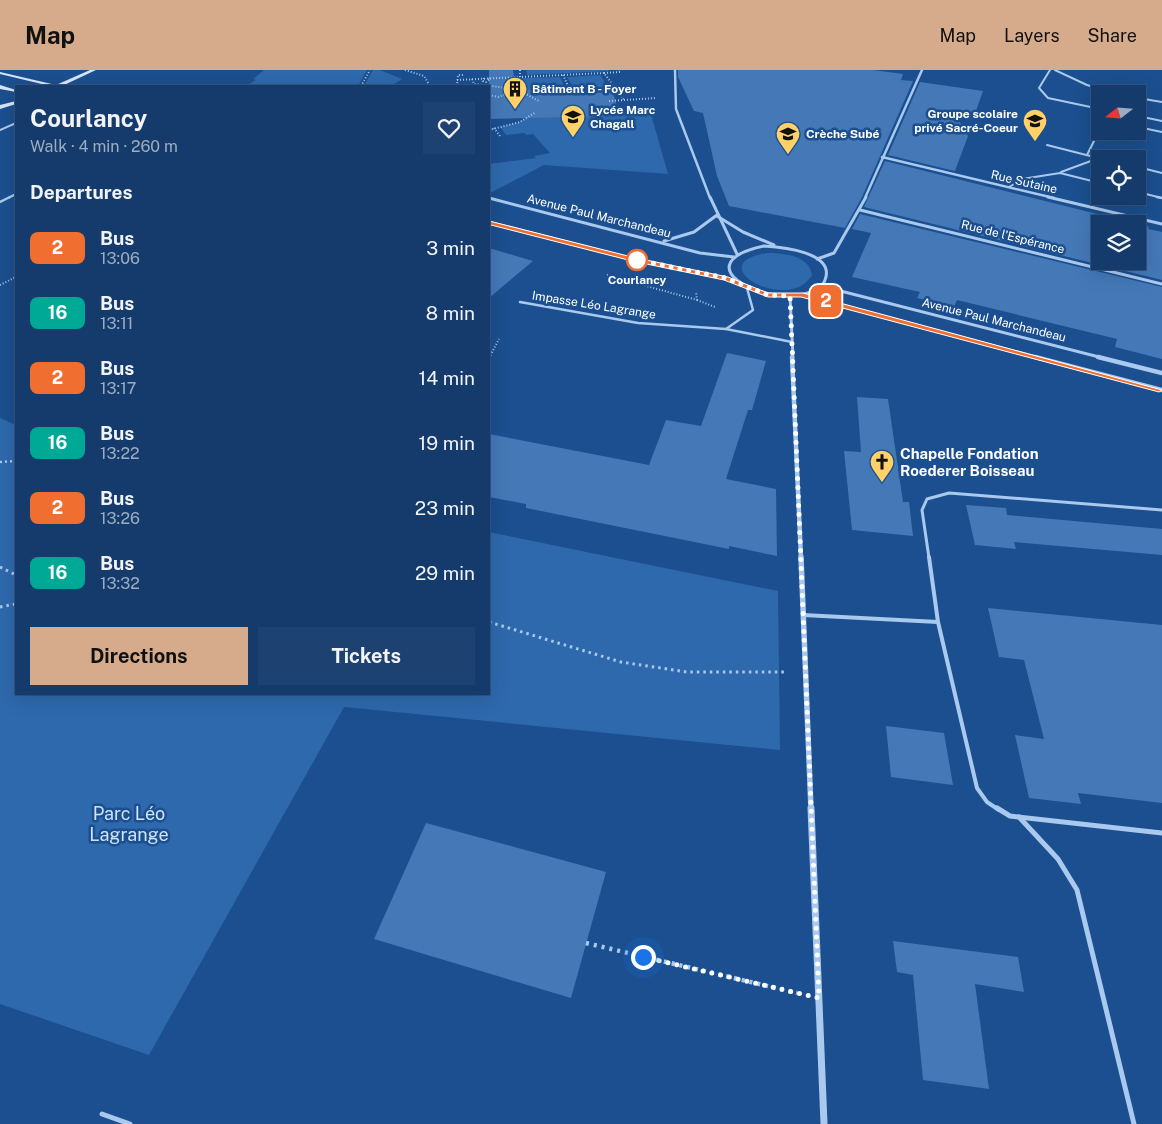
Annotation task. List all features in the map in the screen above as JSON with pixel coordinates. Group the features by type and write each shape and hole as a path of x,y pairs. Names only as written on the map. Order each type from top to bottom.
{"main road":[{"path":"58,85 94,70"},
{"path":"0,73 52,85"},
{"path":"0,87 15,91"},
{"path":"0,108 15,102"}],"street":[{"path":"675,70 674,91 676,109 717,216 735,256"},
{"path":"817,259 834,253 860,210 922,70"},
{"name":"Rue Sutaine","path":"882,157 1162,224"},
{"name":"Avenue Paul Marchandeau","path":"490,198 700,253 735,256"},
{"name":"Rue de l'Espérance","path":"860,210 1162,284"},
{"path":"662,242 694,232 717,216"},
{"path":"490,222 632,259 736,281 747,288 768,295 801,295 813,291 826,280 827,273 824,266 817,259 800,251 778,246 743,232 717,216"},
{"path":"736,281 729,268 735,256 751,248 778,246"},
{"name":"Avenue Paul Marchandeau","path":"821,286 1162,373"},
{"name":"Avenue Paul Marchandeau","path":"801,295 1162,390"},
{"path":"790,296 824,1124"}],"lane":[{"path":"1050,70 1038,88 1048,98 1091,107"},
{"path":"1055,70 1091,87"},
{"path":"1146,99 1162,102"},
{"path":"1146,118 1162,121"},
{"path":"0,130 15,123"},
{"path":"1146,129 1162,132"},
{"path":"1087,155 1094,140"},
{"path":"1047,145 1091,156"},
{"path":"1009,187 1022,179 1060,173 1091,161"},
{"path":"1146,169 1162,173"},
{"path":"1060,173 1091,181"},
{"path":"0,202 15,194"},
{"path":"1146,194 1162,198"},
{"path":"726,330 753,310 747,288"},
{"name":"Impasse Léo Lagrange","path":"520,302 638,323 726,330"},
{"path":"726,330 792,342"},
{"path":"1162,510 949,493 927,499 922,510 938,622 977,788 987,802 1010,816 1162,833"},
{"path":"803,615 938,622"},
{"path":"1020,817 1058,859 1077,890 1134,1124"},
{"path":"102,1114 130,1124"}],"path":[{"path":"361,85 370,70"},
{"path":"405,70 424,76 429,85"},
{"path":"453,70 458,75 463,75"},
{"path":"520,70 520,77"},
{"path":"457,80 484,78 483,81 486,82 490,79 488,78 604,74 620,72 619,70"},
{"path":"604,74 624,100"},
{"path":"456,85 458,75"},
{"path":"563,75 569,88"},
{"path":"472,79 474,84 482,85"},
{"path":"490,86 519,90 539,101"},
{"path":"490,95 498,96 519,90"},
{"path":"609,101 656,99 655,91 674,91"},
{"path":"490,130 526,120 536,112"},
{"path":"494,129 500,136"},
{"path":"0,285 15,277"},
{"path":"490,356 499,338"},
{"path":"0,462 15,461"},
{"path":"0,568 15,575"},
{"path":"0,607 15,604"},
{"path":"490,622 631,664 687,672 806,672"},
{"path":"586,943 819,998"}],"green space":[{"path":"264,70 367,70 359,85 248,85 256,80 253,79"},
{"path":"373,70 380,70 402,79 393,85 365,85"},
{"path":"526,70 608,70 609,71 527,75"},
{"path":"600,75 610,90 573,87 567,77"},
{"path":"560,77 565,88 538,89 532,95 523,90 496,84 495,79"},
{"path":"611,111 650,111 668,174 544,165 490,191 490,164 536,158 534,156 550,153 533,134 506,135 500,127 517,123 528,117 611,116"},
{"path":"767,253 794,256 801,259 810,268 812,275 801,286 786,290 769,289 755,283 745,275 742,267 748,259"},
{"name":"Parc Léo Lagrange","path":"0,418 15,425 15,695 490,695 490,532 778,591 780,750 344,707 149,1055 0,1004"}],"building":[{"path":"489,70 513,70 516,91 611,85 618,111 611,111 611,116 490,119"},
{"path":"678,70 873,70 903,74 901,80 913,81 862,197 845,228 729,206 717,176 703,113 694,111 678,77"},
{"path":"920,82 983,91 973,119 957,117 968,136 955,171 888,155"},
{"path":"885,161 1101,215 1091,215 1091,263 864,207"},
{"path":"860,214 1162,287 1162,359 1115,347 1117,339 957,300 954,307 917,298 920,292 852,277 871,233 852,229"},
{"path":"1146,226 1149,227 1148,229 1162,232 1162,280 1121,270 1146,270"},
{"path":"490,248 533,261 490,297"},
{"path":"727,353 766,361 752,410 748,410 726,479 776,489 777,556 729,546 729,549 526,508 526,504 490,497 490,434 649,465 666,420 701,426"},
{"name":"Chapelle Fondation Roederer Boisseau","path":"857,397 888,399 903,502 909,502 913,536 852,530 844,451 861,452"},
{"path":"966,505 1006,508 1007,515 1162,529 1162,555 1014,542 1016,549 975,545"},
{"path":"988,608 1162,625 1162,803 1078,793 1081,804 1029,798 1015,735 1044,739 1024,660 999,657"},
{"path":"886,726 944,733 953,785 891,777"},
{"path":"426,823 606,872 571,998 374,939"},
{"path":"893,941 1018,957 1024,992 975,984 989,1089 923,1080 913,975 897,972"}],"bus line":[{"name":"2","path":"490,222 632,259 726,278 768,295 801,295 1162,390"}],"place":[{"name":"Bâtiment B - Foyer","path":"515,110"},
{"name":"Lycée Marc Chagall","path":"573,138"},
{"name":"Groupe scolaire privé Sacré-Coeur","path":"1035,142"},
{"name":"Crèche Subé","path":"788,155"},
{"name":"Courlancy","path":"637,260"},
{"name":"Chapelle Fondation Roederer Boisseau","path":"882,483"}],"route":[{"path":"637,260 632,259 726,278 768,295 790,296 819,998 643,957"}]}
